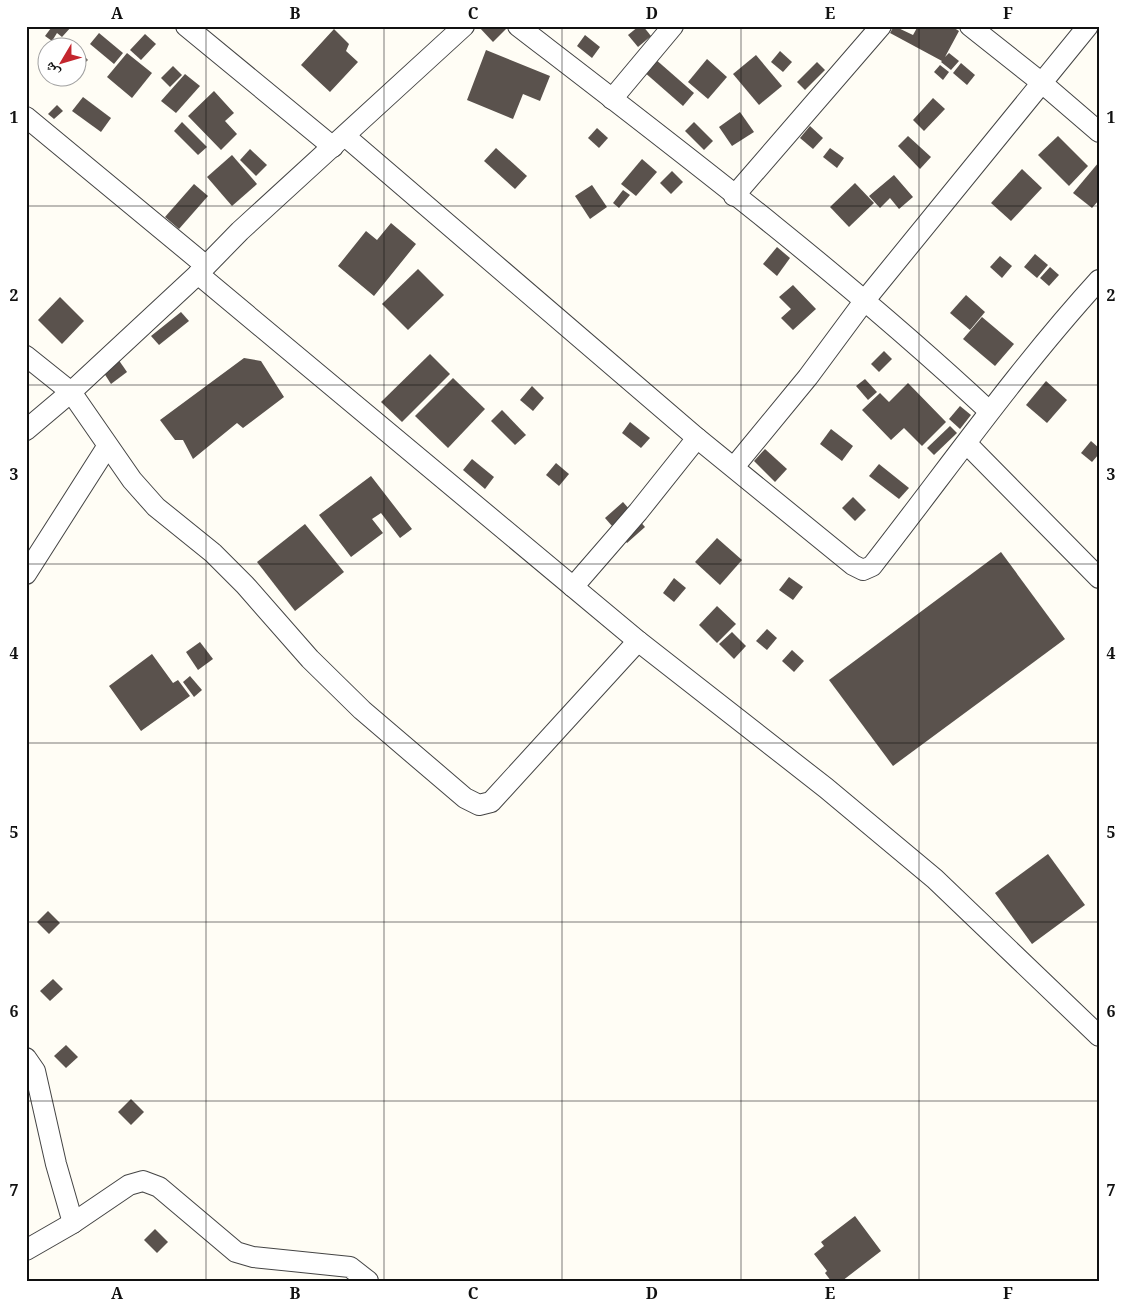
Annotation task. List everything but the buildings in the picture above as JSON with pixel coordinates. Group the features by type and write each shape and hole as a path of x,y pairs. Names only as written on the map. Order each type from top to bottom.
{"street":[{"path":"186,26 339,141 697,438 853,565 863,570 872,566 967,444 989,411 1099,280"},
{"path":"518,26 865,300 927,353 989,411"},
{"path":"612,99 673,26"},
{"path":"734,196 881,26"},
{"path":"970,26 1042,83 1099,132"},
{"path":"734,467 808,377 865,300 1088,26"},
{"path":"26,430 71,392 461,27"},
{"path":"26,117 573,587 638,641 826,788 935,879 1099,1036"},
{"path":"26,356 71,392 132,480 156,507 213,553 245,585 310,659 362,710 466,798 479,805 491,802 638,641"},
{"path":"573,587 638,512 697,438"},
{"path":"967,444 1099,578"},
{"path":"26,574 108,447"},
{"path":"26,1058 35,1071 56,1164 74,1223"},
{"path":"26,1250 74,1223 129,1185 142,1181 159,1187 236,1252 253,1257 350,1267 368,1281"},
{"path":"336,1281 350,1267"}]}
